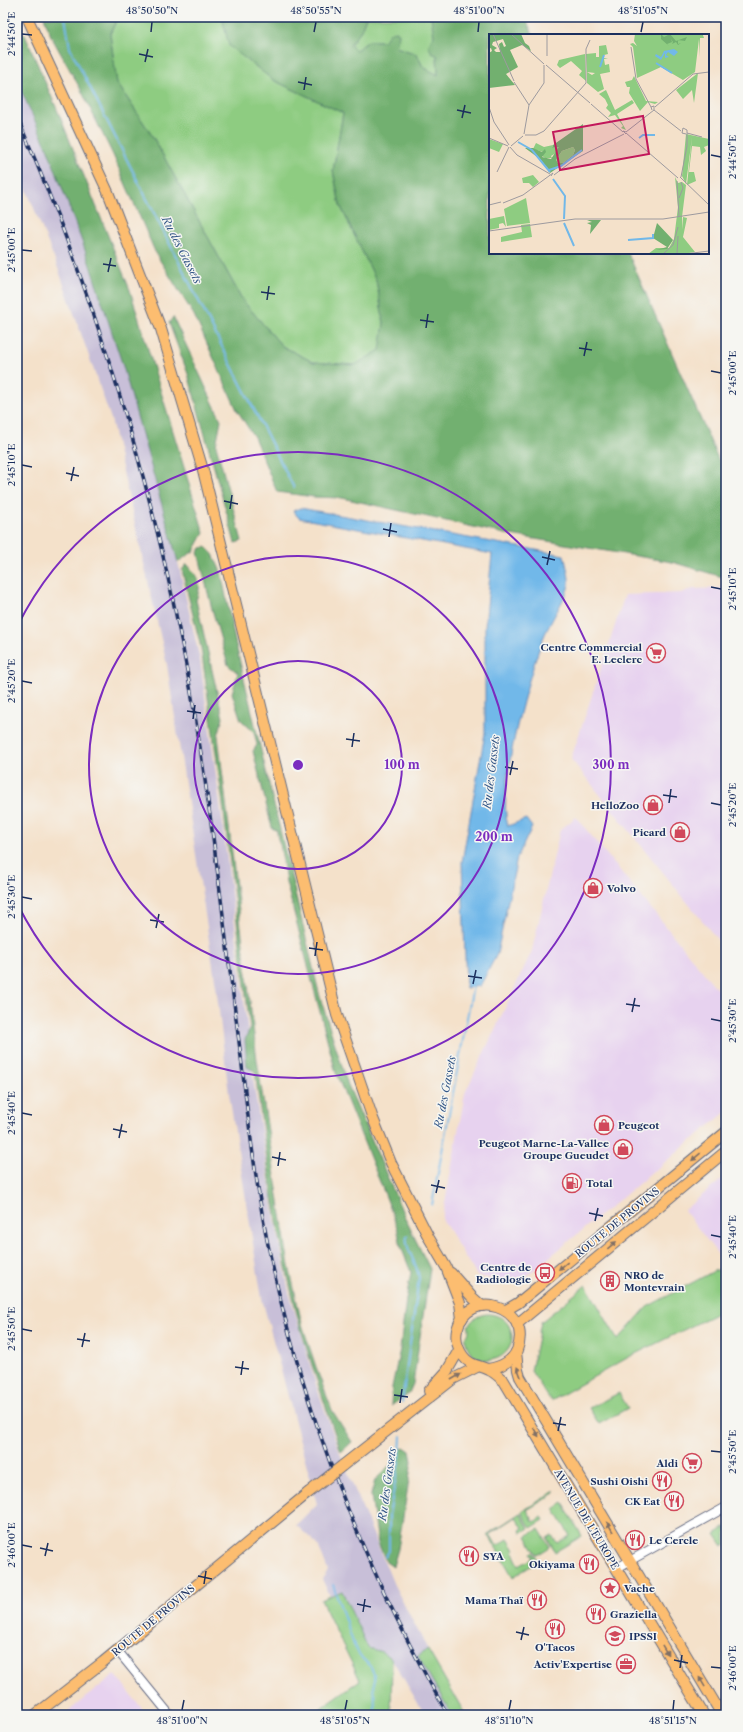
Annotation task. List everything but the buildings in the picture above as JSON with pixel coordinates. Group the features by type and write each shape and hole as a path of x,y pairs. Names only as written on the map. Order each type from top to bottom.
{"main road":[{"path":"27,17 108,192 162,330 203,470 337,1014 354,1068 391,1163 429,1238 446,1266 472,1297 482,1306"},
{"name":"ROUTE DE PROVINS","path":"506,1310 518,1303 726,1132"},
{"name":"ROUTE DE PROVINS","path":"517,1324 726,1151"},
{"path":"446,1266 460,1303 462,1319"},
{"path":"482,1306 498,1307 506,1310 517,1324 519,1343 516,1352 504,1364 488,1369 477,1367 467,1360 459,1350 456,1334 462,1319 468,1312 482,1306"},
{"path":"415,1407 447,1372 459,1350"},
{"name":"AVENUE DE L'EUROPE","path":"516,1352 520,1377 624,1564 704,1715"},
{"path":"415,1407 452,1379 477,1367"},
{"name":"AVENUE DE L'EUROPE","path":"488,1369 504,1381 578,1504 668,1625 722,1715"},
{"name":"ROUTE DE PROVINS","path":"35,1715 415,1407"},
{"path":"691,1693 704,1703 711,1715"}],"street":[{"path":"624,1564 726,1507"},
{"path":"117,1650 170,1715"}],"shaded area":[{"path":"17,81 48,150 84,247 123,366 178,562 200,660 223,825 255,1092 275,1220 289,1292 316,1385 341,1456 394,1585 428,1650 466,1715 425,1715 392,1659 382,1652 368,1648 342,1591 330,1596 322,1579 328,1571 318,1545 296,1525 317,1504 262,1299 229,1094 216,986 167,665 111,419 58,268 17,166"},
{"path":"726,588 726,950 571,759 625,595 681,593 693,589"},
{"path":"576,817 726,1000 726,1112 518,1283 477,1276 442,1219 465,1093 532,951 560,830"},
{"path":"726,1176 726,1265 684,1210"},
{"path":"115,1674 147,1715 64,1715"}],"green space":[{"path":"44,17 118,17 110,34 117,83 153,137 243,301 282,346 313,362 355,365 380,350 384,323 376,280 340,205 333,171 343,113 273,80 229,46 222,17 366,17 361,30 350,45 356,50 369,41 384,41 391,32 397,31 399,34 396,47 417,54 423,67 438,75 437,55 433,54 428,46 434,36 431,17 525,17 533,34 489,34 489,254 628,254 726,477 726,578 672,562 505,534 342,498 314,497 277,492 254,437 237,410 194,315 156,254 113,155 81,90 51,36"},
{"path":"118,17 222,17 230,46 273,80 343,113 333,171 340,205 376,280 384,323 381,350 355,365 313,362 282,346 243,301 153,137 117,83 110,34"},
{"path":"366,17 431,17 437,55 438,75 423,67 417,54 396,47 399,34 391,32 385,41 369,41 356,50 350,45 361,30"},
{"path":"17,29 25,35 59,114 130,290 204,533 194,551 178,562 123,366 84,247 48,150 17,81 17,57 21,57 22,53 17,40"},
{"path":"173,317 221,420 216,445 242,541 235,543 188,374 169,323"},
{"path":"206,547 213,554 221,572 235,641 320,997 348,1085 406,1220 430,1269 413,1384 409,1393 391,1406 392,1387 400,1349 411,1272 401,1247 397,1227 386,1197 336,1073 286,882 277,831 272,828 253,751 257,745 254,732 241,720 232,693 238,673 228,665 212,609 198,552 201,548"},
{"path":"187,564 198,580 199,589 196,600 223,718 218,736 257,1060 289,1266 302,1324 318,1373 332,1410 352,1442 341,1452 309,1355 291,1291 278,1229 255,1071 247,1067 245,1040 250,1028 222,797 201,648 182,570"},
{"path":"726,1268 726,1309 629,1357 551,1401 531,1371 541,1322 586,1285 618,1340 647,1307 714,1271"},
{"path":"489,1314 498,1316 505,1321 509,1326 512,1337 510,1347 504,1354 495,1359 486,1360 477,1358 469,1350 465,1338 469,1332 468,1326 472,1321 477,1317"},
{"path":"619,1393 628,1408 599,1424 589,1408"},
{"path":"404,1447 410,1451 412,1461 398,1549 393,1566 386,1561 378,1543 371,1495 375,1480 391,1464 394,1453"},
{"path":"555,1491 555,1493 527,1510 534,1522 542,1517 544,1520 531,1528 521,1512"},
{"path":"563,1503 582,1536 555,1552 547,1538 552,1535 557,1543 570,1536 554,1509"},
{"path":"520,1513 529,1528 521,1533 520,1530 523,1528 516,1517 490,1534 497,1546 508,1539 515,1550 513,1552 519,1566 533,1558 531,1553 533,1552 539,1561 513,1577 488,1534"},
{"path":"726,1527 726,1545 723,1546 715,1534"},
{"path":"539,1529 550,1547 537,1555 526,1536"},
{"path":"342,1591 368,1648 382,1652 392,1659 391,1715 311,1715 360,1680 321,1600"},
{"path":"428,1650 466,1715 452,1715 418,1656"}],"water":[{"path":"300,508 564,555 569,582 568,590 545,634 538,651 516,730 506,786 505,809 508,826 526,819 532,827 517,858 497,954 480,986 466,988 462,862 485,733 485,627 492,554 299,518 293,511"}],"waterway":[{"name":"Ru des Gassets","path":"65,17 70,48 294,488"},
{"name":"Ru des Gassets","path":"432,1205 473,986"},
{"name":"Ru des Gassets","path":"402,1402 419,1278 407,1246 407,1236"},
{"name":"Ru des Gassets","path":"385,1557 389,1551 389,1515 400,1456 401,1436"},
{"name":"Ru des Gassets","path":"333,1585 355,1648 371,1667 374,1674 375,1715"}],"railway":[{"path":"17,117 46,186 73,257 121,399 142,472 177,618 199,737 218,874 255,1171 267,1240 281,1302 298,1364 338,1485 362,1544 389,1602 417,1659 448,1715"}],"place":[{"name":"Centre Commercial E. Leclerc","path":"656,653"},
{"name":"HelloZoo","path":"653,805"},
{"name":"Picard","path":"680,832"},
{"name":"Volvo","path":"593,888"},
{"name":"Peugeot","path":"604,1125"},
{"name":"Peugeot Marne-La-Vallee Groupe Gueudet","path":"623,1149"},
{"name":"Total","path":"572,1183"},
{"name":"Centre de Radiologie","path":"545,1273"},
{"name":"NRO de Montevrain","path":"610,1281"},
{"name":"Aldi","path":"692,1463"},
{"name":"Sushi Oishi","path":"662,1481"},
{"name":"CK Eat","path":"674,1501"},
{"name":"Le Cercle","path":"635,1540"},
{"name":"SYA","path":"469,1556"},
{"name":"Okiyama","path":"589,1564"},
{"name":"Vache","path":"610,1588"},
{"name":"Mama Thaï","path":"537,1600"},
{"name":"Graziella","path":"596,1614"},
{"name":"O'Tacos","path":"555,1629"},
{"name":"IPSSI","path":"615,1636"},
{"name":"Activ'Expertise","path":"626,1664"}]}
